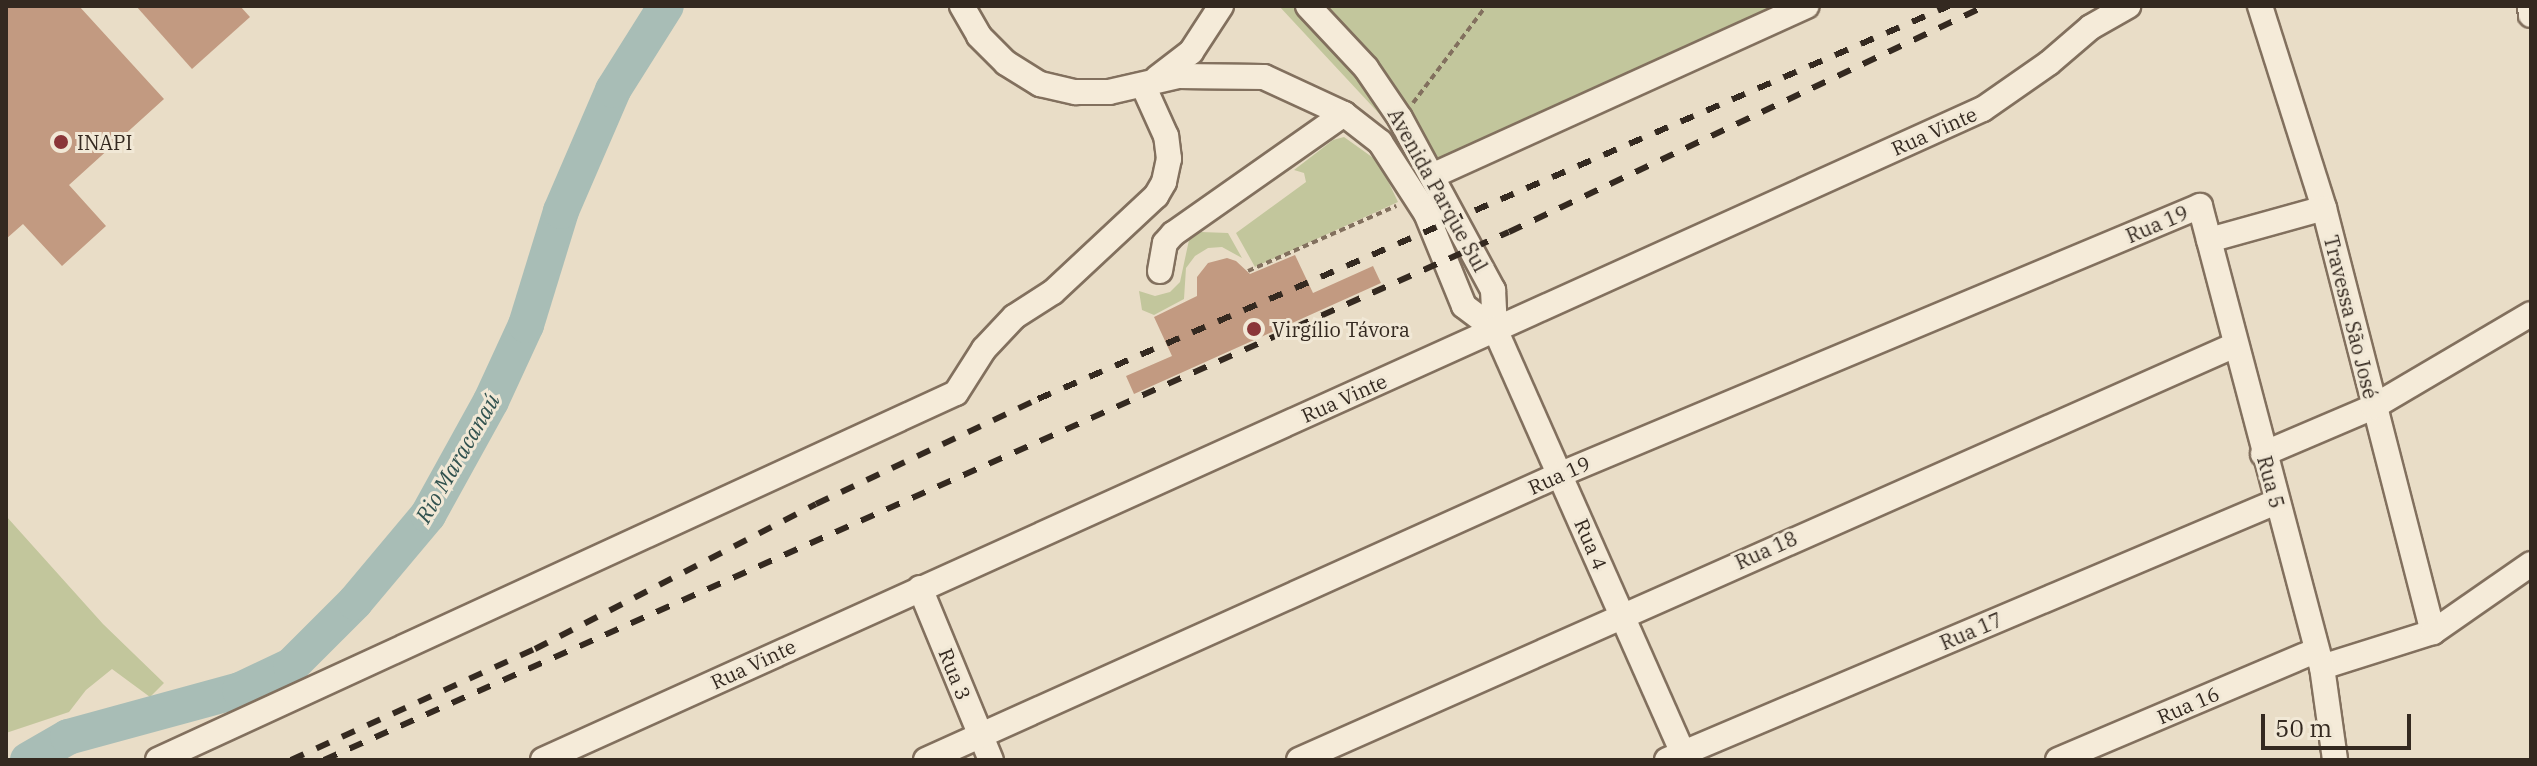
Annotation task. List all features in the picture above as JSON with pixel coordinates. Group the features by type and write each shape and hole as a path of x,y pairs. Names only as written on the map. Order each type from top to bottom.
{"street":[{"name":"Avenida Parque Sul","path":"962,6 979,36 1006,63 1040,84 1076,92 1109,92 1208,74 1264,77 1344,114 1380,142 1426,213 1464,306 1495,329"},
{"path":"158,760 956,393 984,349 1014,317 1053,292 1160,189 1169,159 1166,136 1146,85 1191,52 1221,6"},
{"name":"Avenida Parque Sul","path":"1308,6 1366,68 1434,175 1493,290 1495,329"},
{"path":"1434,175 1807,6"},
{"name":"Rua Vinte","path":"543,760 1983,109 2049,63 2091,27 2128,6"},
{"name":"Travessa São José","path":"2260,6 2324,208 2433,632"},
{"path":"2530,6 2531,15"},
{"path":"1160,271 1165,243 1173,234 1344,114"},
{"name":"Rua 5","path":"2200,206 2263,454 2320,658 2335,760"},
{"name":"Rua 19","path":"926,760 1561,474 2200,206"},
{"path":"2209,240 2324,208"},
{"path":"2263,454 2373,407 2531,314"},
{"name":"Rua 4","path":"1495,329 1621,614 1678,758"},
{"name":"Rua 18","path":"1299,760 1621,614 2235,345"},
{"name":"Rua 17","path":"1678,758 2276,502"},
{"name":"Rua 16","path":"2058,760 2320,658 2433,632 2531,564"},
{"name":"Rua 3","path":"920,588 991,760"}],"path":[{"path":"1400,118 1437,75 1486,6"},
{"path":"1248,271 1387,211"}],"green space":[{"path":"1279,6 1807,6 1426,176 1386,121"},
{"path":"1344,137 1379,162 1398,202 1255,267 1236,233 1306,182 1304,173 1294,170 1333,140"},
{"path":"1201,232 1228,233 1242,258 1222,247 1208,248 1195,256 1186,268 1184,299 1154,315 1142,310 1139,291 1155,296 1170,292 1180,282 1189,240"},
{"path":"6,516 103,624 164,683 150,697 112,669 86,690 69,712 6,733"}],"building":[{"name":"INAPI","path":"6,6 79,6 164,99 69,185 106,226 62,266 23,224 6,239"},
{"path":"136,6 240,6 250,17 192,69"},
{"path":"1295,255 1313,293 1373,266 1381,283 1134,394 1126,376 1172,356 1154,317 1197,296 1197,277 1208,263 1227,258 1236,261 1250,274"}],"waterway":[{"name":"Rio Maracanaú","path":"28,760 68,737 240,690 291,666 355,602 428,515 491,401 526,325 561,211 613,90 666,6"}],"railway":[{"path":"291,760 535,649 816,504 1038,399 1949,6"},
{"path":"324,760 1509,232 1985,6"}],"place":[{"name":"INAPI","path":"61,142"},
{"name":"Virgílio Távora","path":"1254,329"}]}
